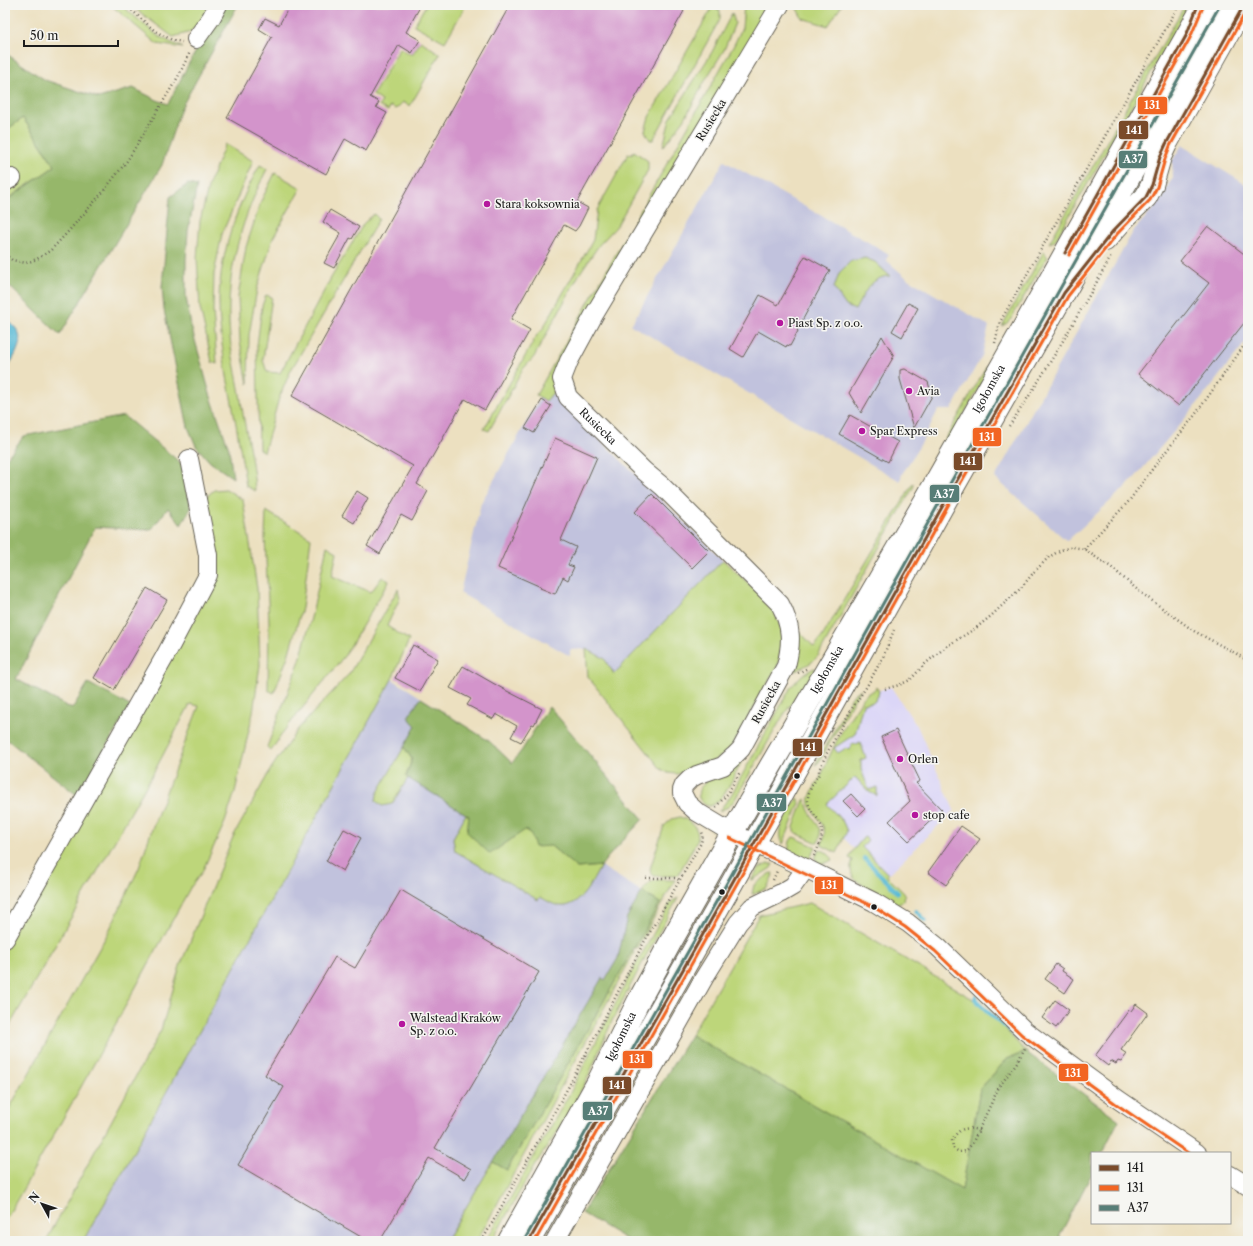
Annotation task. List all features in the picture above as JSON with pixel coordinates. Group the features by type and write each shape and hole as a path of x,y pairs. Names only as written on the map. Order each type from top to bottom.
{"main road":[{"path":"1186,36 1198,5"},
{"name":"Igołomska","path":"509,1241 577,1120 667,949 732,833 1030,316 1204,5"},
{"name":"Igołomska","path":"529,1241 1226,5"},
{"path":"1064,294 1113,231 1146,197 1152,185 1160,157 1166,144 1244,5"}],"street":[{"path":"196,39 218,5"},
{"name":"Rusiecka","path":"732,833 690,807 683,797 682,790 687,782 697,775 723,766 741,748 786,666 789,652 790,630 786,616 780,604 688,512 568,397 562,379 569,361 595,313 780,5"},
{"path":"5,939 164,658 208,575 208,555 189,459"},
{"path":"732,833 874,902 908,923 943,952 1001,1009 1034,1037 1119,1100 1196,1152"},
{"path":"555,1241 704,978 738,923 745,913 756,904 793,886 806,868"},
{"path":"1231,1176 1248,1186"}],"path":[{"path":"126,5 155,31 172,40 185,42 196,39"},
{"path":"995,342 1000,322 1179,5"},
{"path":"5,254 12,260 26,263 38,259 51,250 66,234 102,193 127,161 178,77 196,39"},
{"path":"1006,430 1035,388 1112,254"},
{"path":"1084,549 1129,501 1195,415 1248,340"},
{"path":"885,689 910,680 926,663 947,646 986,620 1021,588 1049,557 1061,550 1073,547 1084,549 1110,567 1140,592 1194,631 1248,661"},
{"path":"806,868 812,860 822,837 821,825 808,806 809,794 819,774 819,770 851,710 883,657 895,628"},
{"path":"482,1241 572,1081 622,982 701,843 703,835 702,830 704,827"},
{"path":"646,878 676,878 679,880"},
{"path":"978,1130 969,1128 962,1129 952,1140 953,1148 959,1152 966,1151 972,1144 999,1087 1018,1061 1022,1052 1034,1037"}],"shaded area":[{"path":"1182,145 1248,186 1248,339 1198,403 1132,481 1067,541 995,478 1134,230 1155,207 1173,177 1172,161"},
{"path":"724,161 889,254 886,260 908,279 989,326 982,356 951,410 938,410 922,442 902,474 900,481 631,325"},
{"path":"546,387 723,560 614,675 604,658 586,649 570,650 570,656 460,593 481,503"},
{"path":"392,679 489,741 601,866 660,903 467,1241 82,1241"},
{"path":"891,687 918,728 954,810 884,879 813,807 833,749 867,694"}],"green space":[{"path":"111,5 121,5 158,36 183,48 157,44"},
{"path":"130,5 213,5 191,32 173,37"},
{"path":"223,5 238,5 181,108 162,165 60,335 5,282 5,192 10,198 55,166 23,118 5,131 5,53 45,80 99,98 133,88 168,104 189,63"},
{"path":"426,5 466,5 445,42 414,25"},
{"path":"744,5 774,5 556,389 546,401 536,395 734,45 742,28"},
{"path":"795,5 842,5 828,26 802,18"},
{"path":"1185,5 1188,5 1185,13 1055,241 1049,243"},
{"path":"712,8 720,10 720,19 653,140 650,140 645,131 649,117"},
{"path":"732,13 735,23 724,50 706,79 684,120 663,147 670,119 712,52"},
{"path":"421,41 440,54 410,106 403,102 396,109 390,106 388,111 379,106 382,101 373,95 400,48 412,55"},
{"path":"23,118 55,166 9,198 5,192 5,131"},
{"path":"225,144 253,161 222,234 214,274 213,311 217,364 212,362 200,308 197,258 200,221 209,184"},
{"path":"634,151 648,161 648,170 616,227 599,245 580,273 534,357 523,369 489,431 484,429 593,240 597,210 628,154 631,155"},
{"path":"260,165 267,169 248,212 241,233 231,277 229,300 231,347 254,474 255,491 246,486 223,354 219,300 220,282 226,247 231,230 244,196"},
{"path":"275,173 301,188 273,238 257,289 249,335 248,384 240,341 238,297 246,247 261,201"},
{"path":"188,184 197,186 188,231 186,297 191,326 210,394 229,449 233,478 210,462 196,446 188,427 164,310 162,287 170,197"},
{"path":"374,214 379,219 291,370 279,398 264,452 259,449 257,346 262,306 266,295 272,297 263,360 267,372 280,373 331,278 364,223"},
{"path":"1044,251 1047,257 1011,319 1002,326"},
{"path":"865,258 875,262 890,276 877,279 868,287 855,310 846,306 834,288 839,273 851,261"},
{"path":"1005,342 934,467 931,464 996,350 998,343"},
{"path":"124,416 182,464 191,508 181,525 168,508 151,530 95,527 16,679 72,709 88,683 130,706 78,796 5,738 5,460 24,436"},
{"path":"913,483 914,486 818,656 812,662 796,671 792,669 797,634 800,632 814,647 822,637"},
{"path":"226,489 243,500 257,588 260,665 253,712 235,792 225,822 202,872 190,888 90,1071 5,1221 5,1116 108,933 139,868 153,826 199,706 190,704 155,770 5,1034 5,946 207,586 205,498 214,490"},
{"path":"266,511 311,538 302,608 288,656 274,693 268,690 269,622 265,537"},
{"path":"327,546 337,552 332,576 371,592 382,577 389,581 345,655 284,731 271,751 267,747 300,660"},
{"path":"723,560 771,604 783,633 778,665 730,750 711,763 677,774 668,773 661,769 588,677 586,649 604,658 614,674"},
{"path":"398,589 400,598 387,626 409,640 392,679 122,1173 83,1241 46,1241 161,1030 180,966 233,837 272,767 298,729 349,674"},
{"path":"814,668 816,669 783,716 734,801 728,807 719,811 731,795 791,687 802,675"},
{"path":"876,687 879,691 878,696 874,702 863,704 855,734 834,748 838,753 846,748 848,750 854,743 855,745 860,742 866,758 861,760 861,769 869,790 877,787 877,796 869,792 855,777 827,804 843,822 847,831 837,853 821,845 824,837 824,830 822,824 812,809 810,797 845,725 864,697"},
{"path":"861,689 819,762 815,765 853,695"},
{"path":"421,698 489,741 512,763 522,750 549,706 643,819 601,866 577,868 551,846 535,847 531,834 525,830 490,854 467,832 469,816 406,777 412,759 404,747 416,726 408,717"},
{"path":"404,747 412,759 406,776 408,778 392,804 382,806 376,801 377,794"},
{"path":"743,759 725,793 720,799 710,806 702,802 699,792 702,786 706,783 705,780"},
{"path":"797,798 800,803 783,844 781,838 782,826 787,814"},
{"path":"806,799 809,811 820,831 818,843 794,831 794,827 804,800"},
{"path":"466,814 525,830 551,846 577,868 601,866 590,886 574,903 560,906 552,904 540,897 538,900 455,851 453,838"},
{"path":"680,817 687,820 694,826 698,837 697,841 678,875 654,876 650,869 664,826 672,819"},
{"path":"793,837 816,847 809,860 788,852 790,841"},
{"path":"865,837 868,840 862,847 906,895 903,898 904,900 897,904 861,884 852,874 851,864 853,860 849,858 855,848"},
{"path":"819,849 826,852 833,859 824,863 817,863 815,858"},
{"path":"768,864 773,864 771,868 751,880 759,868"},
{"path":"773,873 772,876 773,875 767,888 752,894 754,885"},
{"path":"655,880 675,880 637,948 633,951 634,953 477,1241 446,1241 493,1162 507,1170 660,903 642,892"},
{"path":"642,892 660,903 507,1170 493,1162 602,978 605,980 618,958 627,917"},
{"path":"678,898 612,1021 588,1077 571,1111 535,1165 492,1241 486,1241 571,1091 629,977 671,902"},
{"path":"810,903 983,1005 1026,1052 1007,1059 980,1089 962,1190 691,1035 759,915"},
{"path":"691,1035 962,1190 980,1089 1007,1059 1026,1052 1119,1120 1103,1152 1091,1152 1091,1175 1060,1235 1060,1241 629,1241 582,1213"}],"water":[{"path":"5,319 16,328 20,340 17,352 5,372"}],"building":[{"path":"290,5 421,5 406,32 420,40 412,53 399,45 370,97 379,102 376,107 387,113 366,151 345,139 326,174 227,118 272,37 259,29 265,18 279,25"},
{"name":"Stara koksownia","path":"510,5 673,5 684,11 577,202 588,208 579,226 575,231 564,225 511,319 530,330 485,410 465,399 417,484 428,491 412,521 401,515 380,554 367,546 413,466 292,396"},
{"path":"330,210 359,227 352,239 350,238 334,268 324,263 341,233 323,222"},
{"path":"1208,226 1248,257 1248,318 1179,406 1138,374 1209,283 1180,261"},
{"path":"805,256 830,270 797,330 798,331 790,346 787,345 786,347 758,331 743,357 730,349 760,295 778,305"},
{"path":"908,303 918,308 902,337 892,331"},
{"path":"882,336 894,356 861,413 849,393"},
{"path":"905,369 928,382 932,396 914,428 900,379 900,370"},
{"path":"542,400 551,406 534,433 525,428"},
{"path":"850,415 898,442 888,462 839,434"},
{"path":"555,438 597,457 561,540 576,547 568,565 574,567 568,580 563,577 555,594 498,568"},
{"path":"357,491 368,498 354,523 342,516"},
{"path":"652,494 709,551 692,568 635,512"},
{"path":"147,588 167,600 114,690 94,678"},
{"path":"413,645 438,659 420,691 395,678"},
{"path":"463,666 542,709 534,725 532,724 521,742 511,737 517,726 496,714 493,719 467,705 471,699 450,688"},
{"path":"896,730 920,781 916,783 942,810 909,841 889,821 910,801 881,737"},
{"path":"851,794 865,809 858,816 843,801"},
{"path":"961,826 980,839 946,885 928,872"},
{"path":"344,829 361,838 343,871 326,861"},
{"name":"Walstead Kraków Sp. z o.o.","path":"401,890 539,972 435,1148 471,1169 465,1179 429,1158 380,1241 368,1241 238,1165 284,1087 265,1075 335,957 355,968"},
{"path":"1056,964 1063,969 1062,971 1074,979 1065,993 1045,979"},
{"path":"1055,1000 1069,1010 1056,1028 1042,1018"},
{"path":"1136,1004 1148,1013 1121,1050 1127,1054 1121,1062 1118,1061 1116,1064 1111,1061 1108,1066 1095,1056 1129,1010 1131,1011"}],"waterway":[{"path":"864,858 898,893"},
{"path":"916,911 925,920"},
{"path":"976,996 975,999 993,1017 1025,1043"}],"transit line":[{"name":"141","path":"1065,253 1186,36 1198,5"},
{"name":"A37","path":"525,1239 1220,5"},
{"name":"141","path":"529,1241 1064,293 1113,231 1146,197 1152,185 1160,157 1166,144 1244,5"},
{"name":"131","path":"1069,255 1190,38 1203,7"},
{"name":"131","path":"535,1241 955,493 1068,296 1117,234 1150,200 1157,187 1170,146 1248,8"},
{"name":"131","path":"730,838 872,906 905,927 935,951 1022,1035 1116,1104 1187,1152"}],"place":[{"name":"Stara koksownia","path":"487,204"},
{"name":"Piast Sp. z o.o.","path":"780,323"},
{"name":"Avia","path":"909,391"},
{"name":"Spar Express","path":"862,431"},
{"name":"Orlen","path":"900,759"},
{"name":"stop cafe","path":"915,815"},
{"name":"Walstead Kraków Sp. z o.o.","path":"402,1024"}]}
